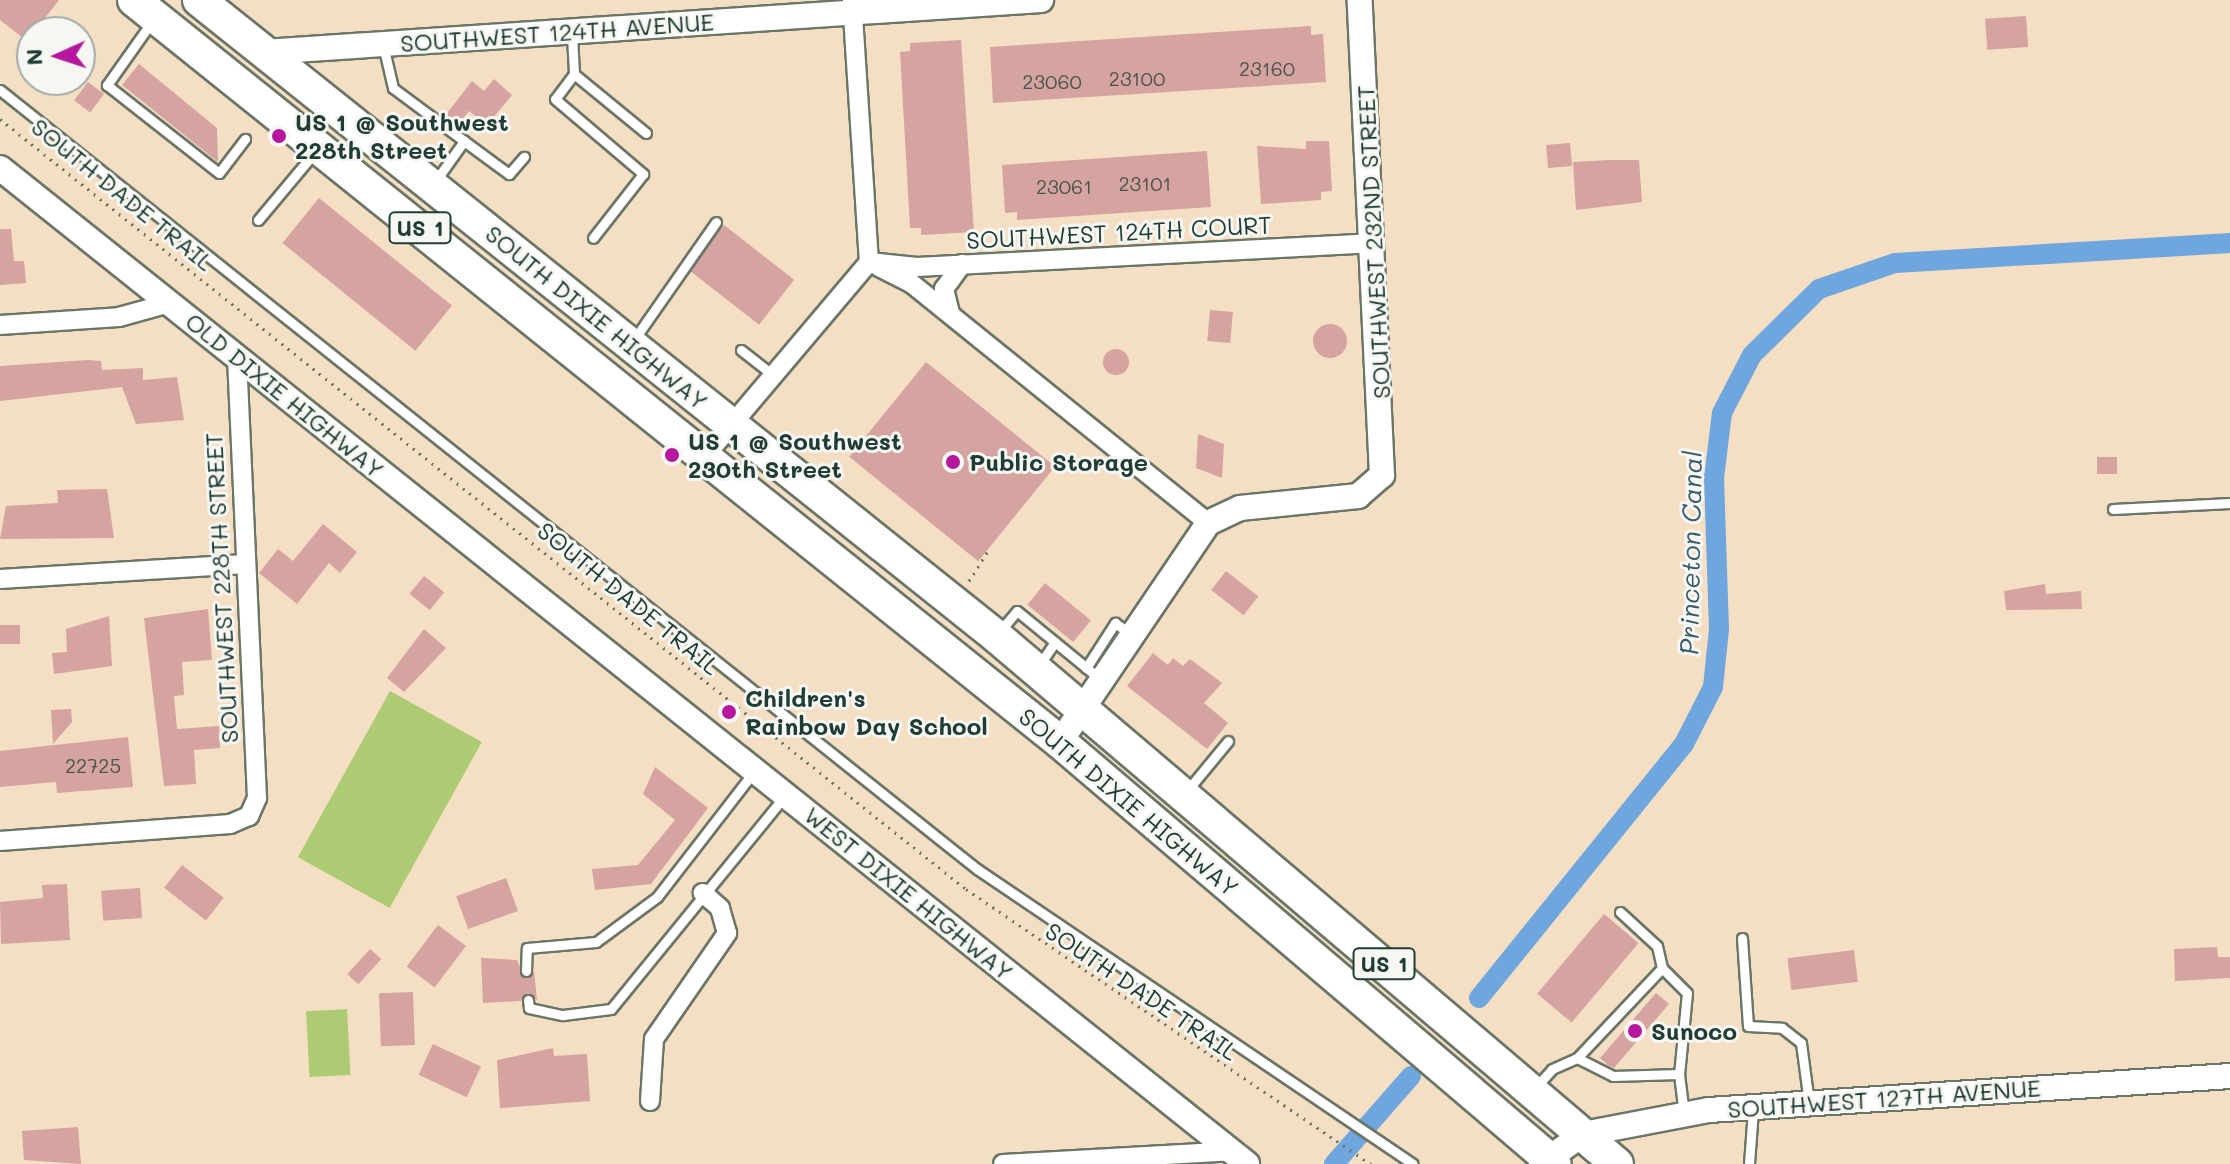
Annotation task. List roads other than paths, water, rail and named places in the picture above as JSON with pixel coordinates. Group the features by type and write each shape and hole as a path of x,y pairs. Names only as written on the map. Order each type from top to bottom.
{"highway":[{"name":"SOUTH DIXIE HIGHWAY","path":"209,4 264,52 996,636 1533,1091 1585,1149 1617,1164"},
{"path":"209,4 212,63"},
{"name":"SOUTH DIXIE HIGHWAY","path":"144,9 706,455 1060,742 1548,1162"},
{"path":"253,96 285,94 432,215 486,229"},
{"path":"1321,965 1376,981 1545,1127 1585,1149"},
{"path":"1548,1162 1585,1149"}],"street":[{"name":"SOUTHWEST 124TH AVENUE","path":"264,52 572,31 854,6 1041,0"},
{"name":"SOUTHWEST 232ND STREET","path":"1208,523 1254,505 1345,499 1378,482 1386,457 1371,243 1360,0"},
{"path":"706,455 869,262 854,6"},
{"name":"OLD DIXIE HIGHWAY","path":"0,168 569,623"},
{"name":"SOUTHWEST 124TH COURT","path":"869,262 962,264 1371,243"},
{"path":"869,262 950,313 1208,523 1135,637 1094,675 1083,709 1060,742"},
{"path":"950,313 944,289 962,264"},
{"path":"0,325 119,317 170,303"},
{"name":"SOUTHWEST 228TH STREET","path":"0,841 230,824 249,816 257,798 242,564 237,355"},
{"path":"0,579 242,564"},
{"name":"WEST DIXIE HIGHWAY","path":"569,623 1240,1158"},
{"path":"650,1101 654,1039 727,933 720,908 703,893"},
{"name":"SOUTHWEST 127TH AVENUE","path":"1585,1149 1684,1114 2230,1076"},
{"path":"1003,1164 1240,1158"}],"lane":[{"path":"144,9 107,85 219,173 245,139"},
{"path":"572,31 574,74 555,99 643,174 593,238"},
{"path":"383,44 393,88 509,174 524,157"},
{"path":"574,74 646,133"},
{"path":"0,90 996,884 1326,1102 1413,1164"},
{"path":"432,186 464,141"},
{"path":"258,220 319,148"},
{"path":"631,344 672,294 716,222"},
{"path":"741,350 774,375"},
{"path":"2113,509 2230,503"},
{"path":"996,636 1017,611 1094,675"},
{"path":"1036,670 1055,642"},
{"path":"1184,795 1228,741"},
{"path":"526,971 527,948 596,942 657,897 755,770"},
{"path":"528,1000 529,1008 563,1015 611,1009 786,795"},
{"path":"1620,912 1657,946 1662,968 1687,993 1679,1074 1684,1114"},
{"path":"1742,938 1748,1026 1782,1028 1801,1043 1809,1103"},
{"path":"1533,1091 1552,1069 1577,1058 1662,968"},
{"path":"1577,1058 1613,1076 1679,1074"},
{"path":"1749,1164 1753,1107"}],"waterway":[{"name":"Princeton Canal","path":"1479,998 1684,744 1713,687 1719,629 1714,478 1722,413 1752,355 1819,289 1895,263 2230,243"},
{"name":"Princeton Canal","path":"1334,1164 1411,1076"}],"place":[{"name":"US 1 @ Southwest 228th Street","path":"279,136"},
{"name":"US 1 @ Southwest 230th Street","path":"672,455"},
{"name":"Public Storage","path":"953,462"},
{"name":"Children's Rainbow Day School","path":"729,712"},
{"name":"Sunoco","path":"1635,1031"}]}
